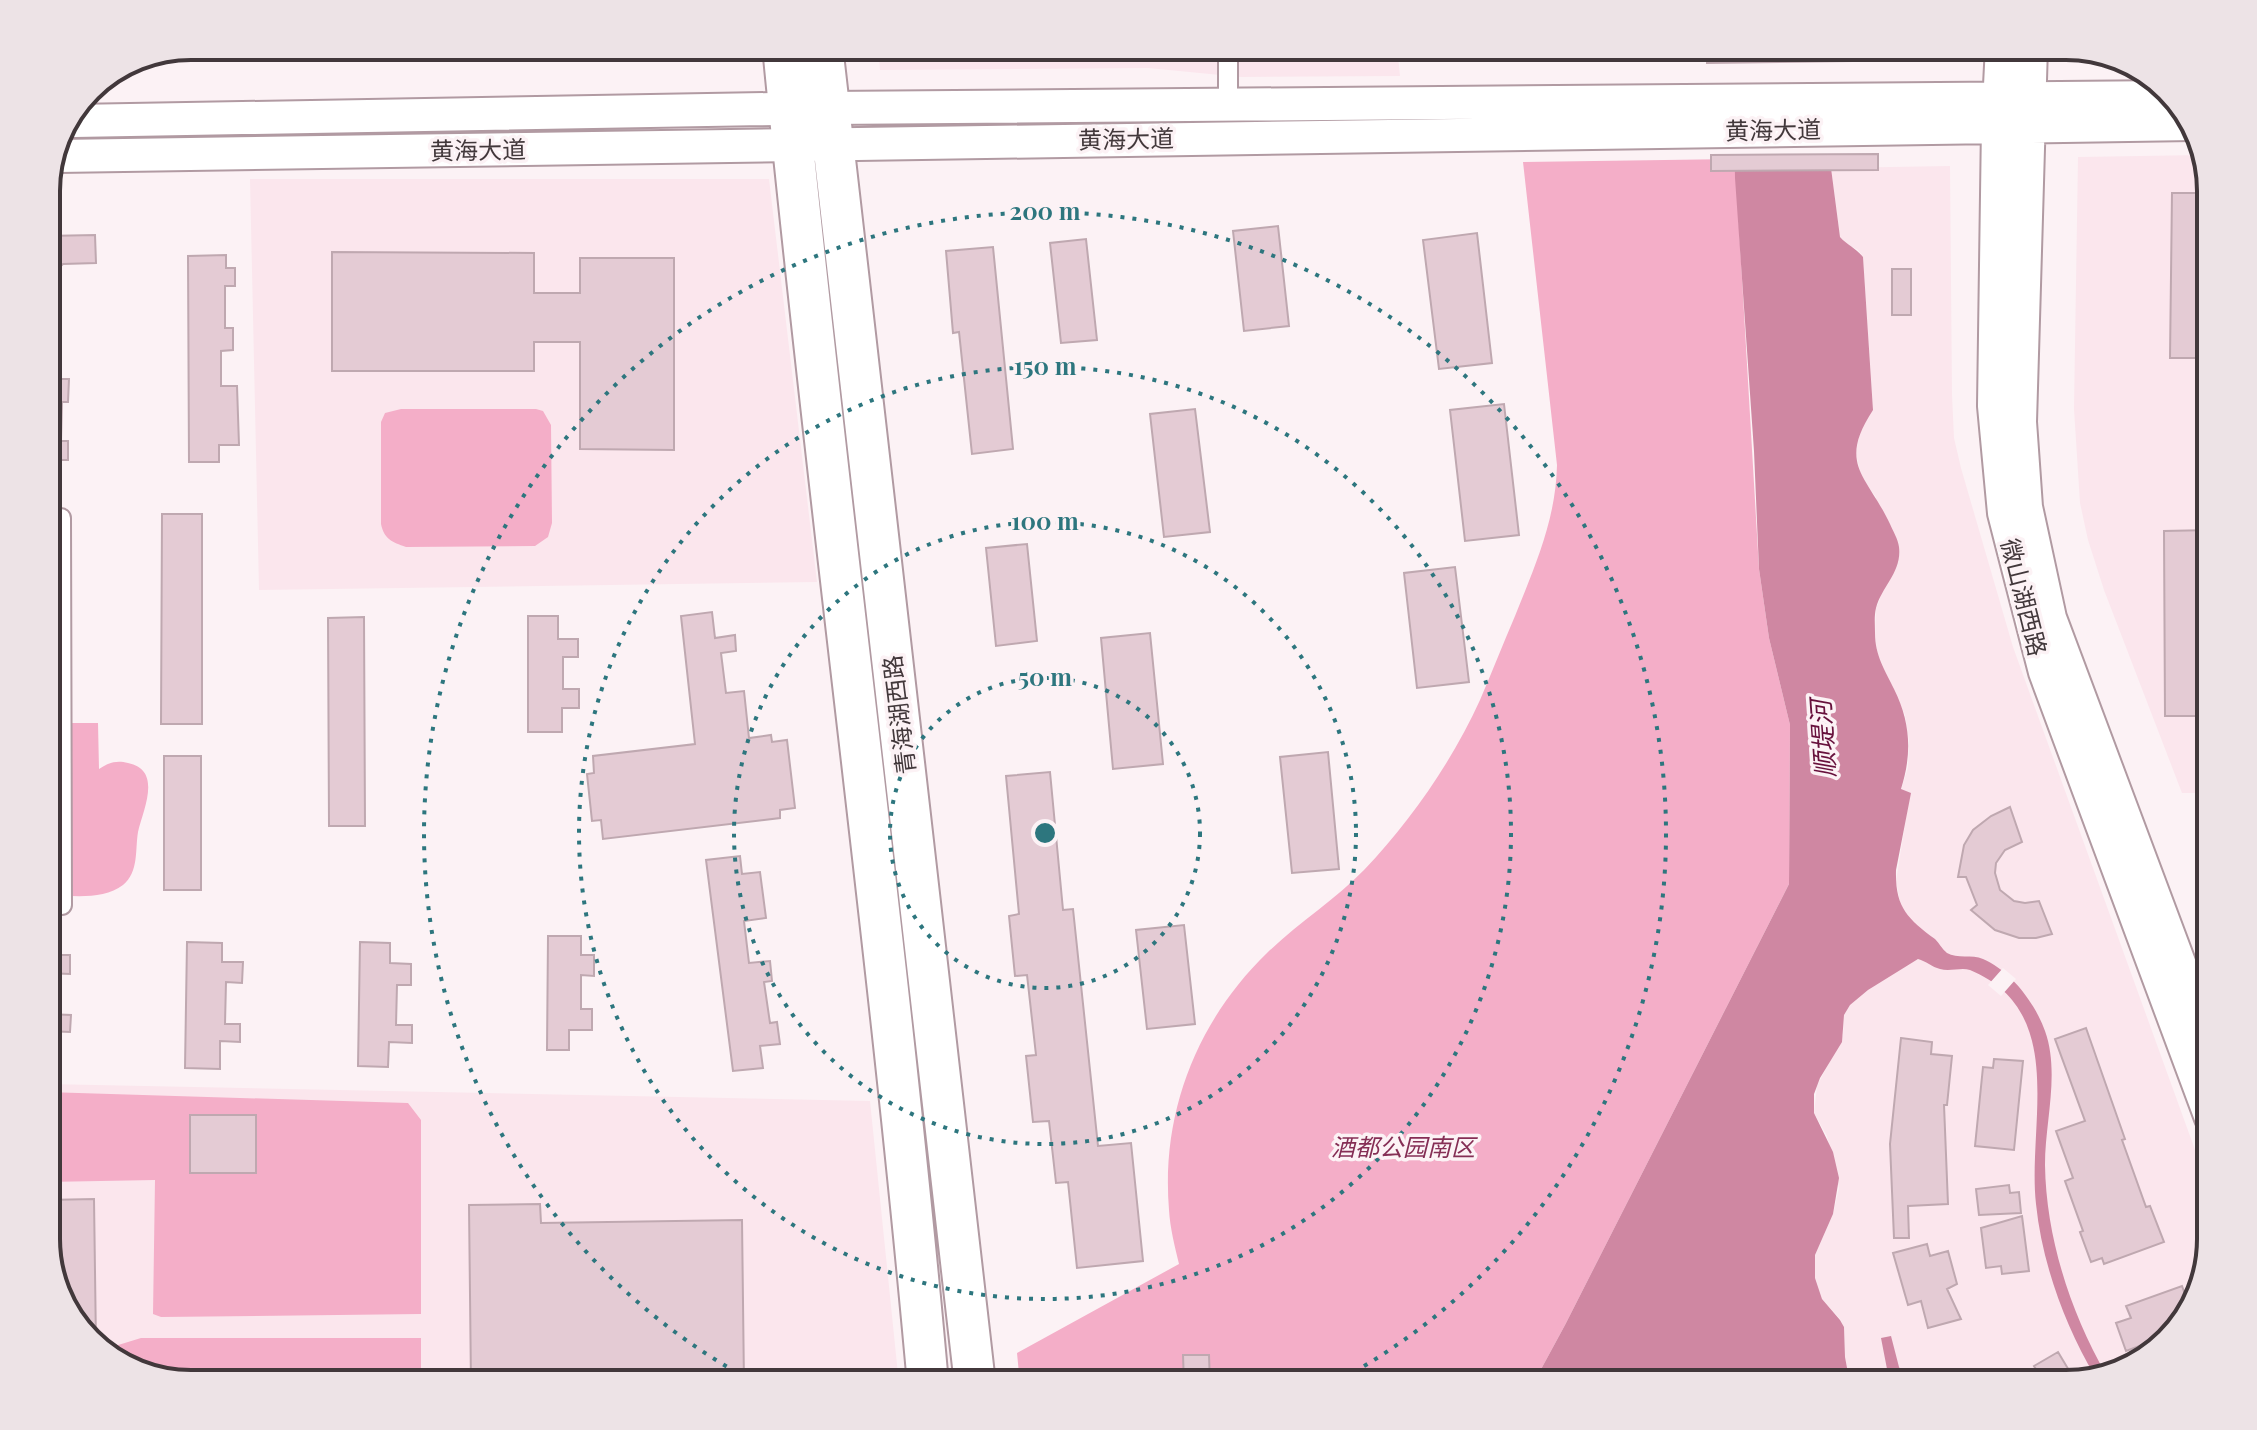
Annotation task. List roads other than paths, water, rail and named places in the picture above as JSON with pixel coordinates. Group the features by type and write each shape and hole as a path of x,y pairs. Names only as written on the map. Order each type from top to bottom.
{"main road":[{"name":"青海湖西路","path":"784,60 891,998 927,1370"},
{"name":"青海湖西路","path":"823,60 973,1370"}],"street":[{"path":"1228,60 1228,104"},
{"name":"微山湖西路","path":"2005,60 2014,112 2020,422 2026,507 2050,618 2197,1011"},
{"name":"微山湖西路","path":"2027,60 2014,112 1994,406 2004,513 2045,672 2197,1080"},
{"name":"黄海大道","path":"2014,112 2159,98"},
{"name":"黄海大道","path":"830,125 1228,104 1701,115"},
{"name":"黄海大道","path":"64,156 830,125 2014,112 2177,123"},
{"name":"黄海大道","path":"80,121 790,126"},
{"path":"61,518 62,905"}],"water":[{"name":"顺堤河","path":"1733,60 1744,60 1831,168 1840,237 1863,257 1873,410 1862,429 1856,457 1859,469 1890,524 1899,547 1898,564 1875,611 1875,641 1879,656 1900,702 1907,726 1907,763 1901,789 1911,793 1896,870 1898,893 1910,918 1945,951 1955,956 1983,959 2003,971 2021,989 2041,1020 2049,1047 2052,1080 2045,1165 2050,1219 2071,1299 2101,1365 2090,1367 2084,1357 2049,1271 2036,1204 2037,1072 2032,1041 2021,1013 2001,989 1970,970 1940,969 1918,959 1850,1005 1844,1015 1842,1042 1814,1094 1814,1113 1833,1152 1839,1178 1833,1214 1815,1255 1815,1278 1822,1299 1844,1327 1847,1370 1541,1370 1789,884 1790,725 1769,638 1759,569 1735,178"},
{"path":"1891,1336 1901,1370 1888,1370 1881,1338"}],"park label":[{"name":"酒都公园南区","path":"1403,1146"}]}
